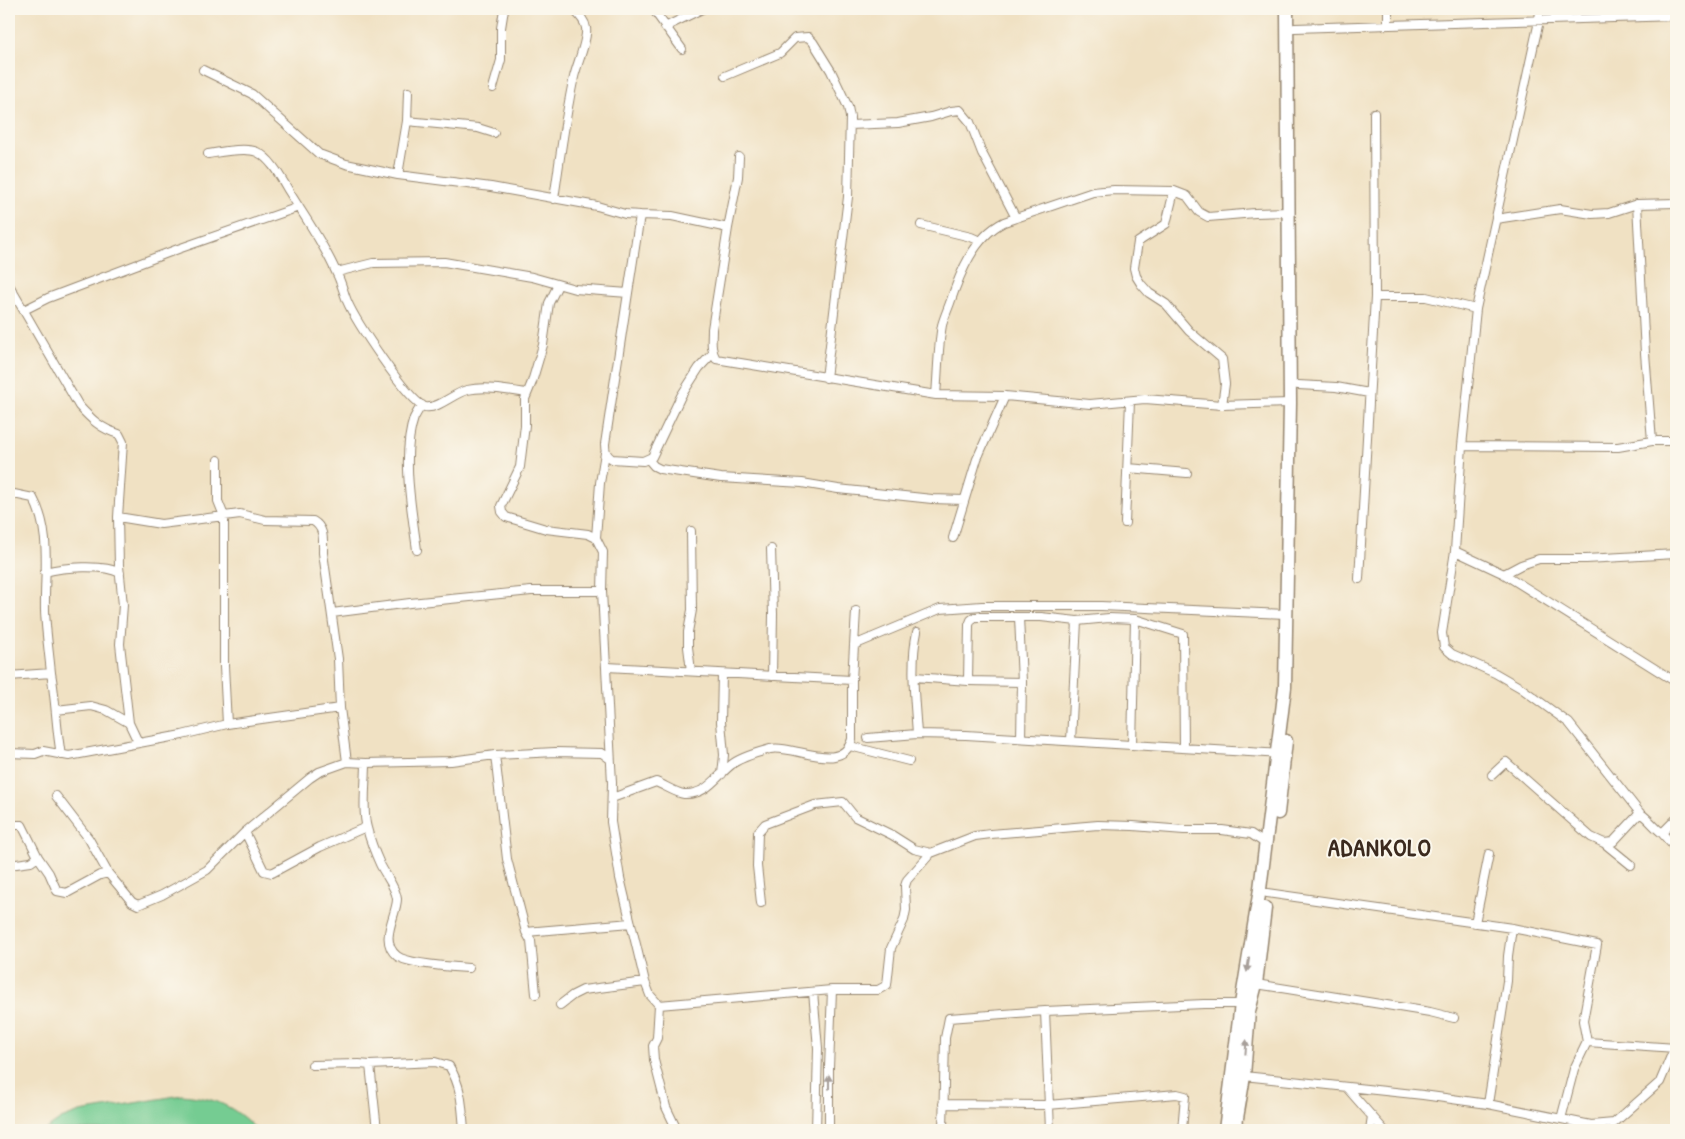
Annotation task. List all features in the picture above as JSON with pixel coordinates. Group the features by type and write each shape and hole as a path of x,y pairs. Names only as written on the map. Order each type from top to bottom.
{"main road":[{"path":"1236,1130 1244,1076 1249,1011 1256,984 1267,893 1281,754 1285,687 1290,403 1287,9"},
{"path":"1225,1130 1241,1004 1292,688 1298,385 1295,246 1294,9"}],"street":[{"path":"494,88 501,60 501,28 504,9"},
{"path":"554,199 573,85 586,28 581,16 573,9"},
{"path":"653,9 682,48"},
{"path":"665,27 702,9"},
{"path":"1388,9 1388,25"},
{"path":"1540,9 1539,21 1476,309 1462,446 1455,551 1442,633 1444,647 1452,654 1495,672 1521,688 1569,723 1640,813 1648,818 1676,849"},
{"path":"1294,28 1676,16"},
{"path":"725,76 780,53 795,38 808,37 813,42 835,80 848,107 850,125 848,197 826,378"},
{"path":"203,70 252,94 319,154 346,164 398,175 597,206 625,214 672,216 728,228"},
{"path":"398,175 407,121 408,92"},
{"path":"850,125 898,123 960,110 970,122 982,153 1016,218"},
{"path":"1359,579 1375,297 1374,113"},
{"path":"407,121 478,128 494,133"},
{"path":"208,154 241,150 256,151 268,160 314,231 336,272 354,315 392,374 422,405 430,408 458,393 477,388 527,393"},
{"path":"739,157 738,177 712,329 713,353 716,359 936,395 1005,396 1090,404 1145,399 1222,405 1290,403"},
{"path":"936,395 942,324 967,262 980,241 992,228 1035,210 1093,192 1174,191 1187,196 1200,212 1208,217 1288,212"},
{"path":"1174,191 1166,224 1138,242 1135,257 1136,276 1144,288 1166,304 1189,331 1222,359 1225,384 1222,405"},
{"path":"1496,219 1560,209 1592,214 1609,213 1637,204 1676,203"},
{"path":"1637,204 1652,441"},
{"path":"24,310 48,298 178,249 299,207"},
{"path":"640,215 605,444 606,453 600,483 596,538 603,552 602,591 607,667 613,836 644,982 650,995 659,1005 657,1038 653,1046 654,1060 666,1108 677,1130"},
{"path":"921,225 971,237 980,241"},
{"path":"336,272 373,263 444,262 496,270 575,289 628,293"},
{"path":"9,285 79,406 93,422 107,431 118,434 123,442 118,517 123,605 120,644 129,723 138,742"},
{"path":"558,285 549,303 542,345 524,399 525,426 520,467 501,506 502,512 506,517 546,529 588,534 596,538"},
{"path":"1375,297 1426,297 1476,309"},
{"path":"606,453 612,459 643,461 652,457 681,396 699,368 713,353"},
{"path":"1298,385 1336,387 1369,393"},
{"path":"953,538 977,459 1005,396"},
{"path":"1125,522 1130,400"},
{"path":"417,550 409,488 408,449 414,418 422,405"},
{"path":"1462,446 1618,447 1652,441 1676,441"},
{"path":"648,459 654,466 660,469 721,478 802,483 838,489 932,499 964,500"},
{"path":"218,460 218,501 224,516 224,666 227,724"},
{"path":"1128,468 1186,473"},
{"path":"9,493 32,498 38,508 44,528 45,613 61,755"},
{"path":"118,517 161,524 240,514 265,520 312,520 318,524 322,530 323,553 338,659 340,708 347,762"},
{"path":"691,531 692,610 688,632 688,647 691,671"},
{"path":"771,549 772,676"},
{"path":"1455,551 1504,574 1676,682"},
{"path":"1504,574 1520,565 1539,559 1586,559 1676,554"},
{"path":"45,572 60,568 85,568 114,569 120,573"},
{"path":"332,613 531,591 602,591"},
{"path":"854,645 940,609 982,606 1101,606 1286,614"},
{"path":"612,798 656,782 684,794 704,790 732,764 772,749 824,757 843,753 850,746 852,739 852,680 856,611"},
{"path":"968,681 971,620 975,617 1019,617 1077,621 1109,618 1134,619 1183,634 1184,748"},
{"path":"1019,617 1022,682 1021,738"},
{"path":"1132,745 1134,619"},
{"path":"1071,741 1077,621"},
{"path":"916,734 915,646 917,632"},
{"path":"607,667 852,680"},
{"path":"9,676 51,673"},
{"path":"722,674 721,722 724,755 722,774"},
{"path":"915,677 968,681 1022,682"},
{"path":"56,710 91,706 106,710 129,723"},
{"path":"9,753 35,754 43,751 61,755 77,754 182,735 227,724 340,708"},
{"path":"868,738 916,734 1021,738 1281,754"},
{"path":"850,746 909,761"},
{"path":"56,796 89,839 108,873 132,902 138,905 162,895 207,870 245,832 310,778 319,772 347,762 450,761 496,755 555,752 602,753 610,759"},
{"path":"496,755 507,859 530,941 536,994"},
{"path":"1492,775 1506,762 1591,837 1604,843 1631,865"},
{"path":"366,763 366,827 381,865 396,893 397,900 388,938 392,951 398,957 418,962 469,968"},
{"path":"760,903 757,866 758,832 765,824 815,805 843,802 855,816 914,849 931,854"},
{"path":"1604,843 1613,842 1640,813"},
{"path":"1662,833 1676,819"},
{"path":"9,825 22,825 58,891 67,893 100,875 108,873"},
{"path":"659,1005 832,990 878,990 887,985 891,948 904,920 905,886 907,880 931,854 982,835 1098,825 1133,826 1184,830 1222,830 1251,834 1266,844"},
{"path":"245,832 264,871 272,873 320,847 366,827"},
{"path":"1474,923 1489,854"},
{"path":"9,865 30,862 38,857"},
{"path":"1267,893 1512,928 1597,945 1583,1021 1587,1042 1574,1069 1561,1119"},
{"path":"526,932 631,923"},
{"path":"1488,1104 1507,982 1512,928"},
{"path":"560,1005 582,990 644,982"},
{"path":"1256,984 1430,1012 1454,1018"},
{"path":"829,1130 832,990"},
{"path":"813,992 818,1048 816,1130"},
{"path":"943,1130 945,1038 949,1018 1045,1011 1241,1004"},
{"path":"1045,1011 1050,1130"},
{"path":"1244,1076 1488,1104 1592,1126 1612,1127 1660,1082 1675,1049 1587,1042"},
{"path":"312,1065 359,1064 370,1066 435,1062 448,1066 456,1079 460,1094 464,1130"},
{"path":"370,1066 377,1130"},
{"path":"1347,1088 1384,1130"},
{"path":"943,1104 1048,1105 1177,1094 1185,1096 1182,1130"},
{"path":"1370,1130 1372,1116"}],"green space":[{"path":"182,1095 205,1098 224,1105 240,1115 257,1130 45,1130 61,1119 80,1112"}],"district":[{"name":"ADANKOLO","path":"1380,848"}]}
